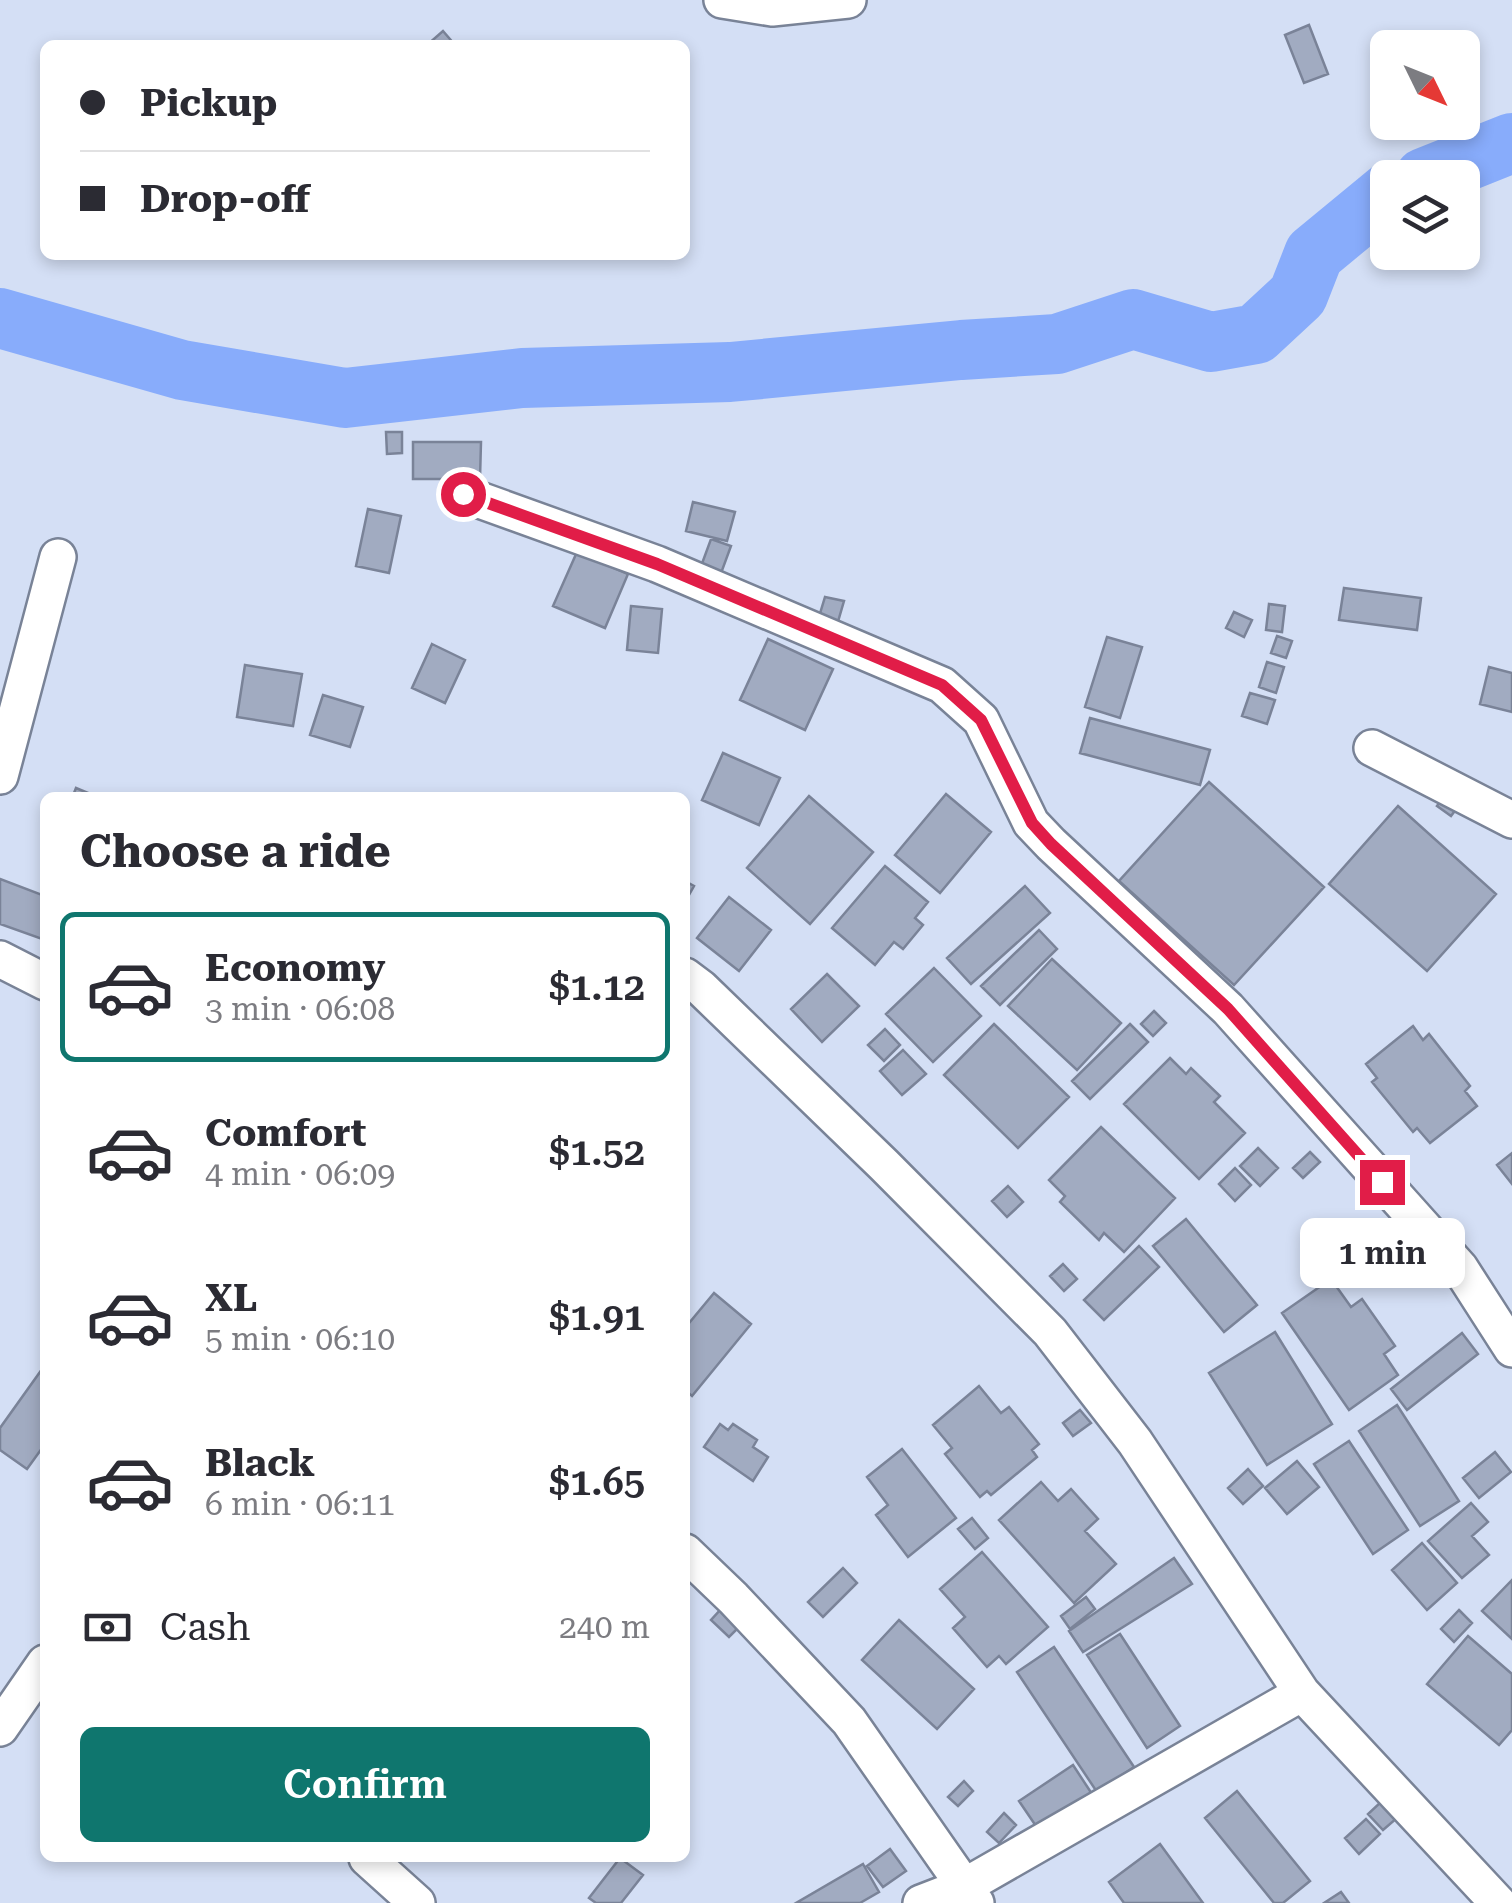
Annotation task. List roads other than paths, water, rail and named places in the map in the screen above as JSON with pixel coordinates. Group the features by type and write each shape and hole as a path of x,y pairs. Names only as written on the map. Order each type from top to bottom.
{"street":[{"path":"722,0 772,8 848,0"},
{"path":"463,494 657,564 942,685 981,720 1032,823 1228,1009 1460,1268 1512,1349"},
{"path":"0,776 58,557"},
{"path":"1372,748 1512,820"},
{"path":"0,959 40,979"},
{"path":"690,980 1050,1332 1135,1442 1302,1693 1498,1903"},
{"path":"690,1557 850,1721 971,1894"},
{"path":"0,1728 40,1669"},
{"path":"921,1903 971,1894 1302,1693"},
{"path":"371,1862 417,1903"}],"waterway":[{"path":"1469,160 1512,143"},
{"path":"0,318 182,370 345,398 522,378 730,372 1057,344 1133,319 1211,342 1256,334 1298,295 1314,254 1370,208"}]}
